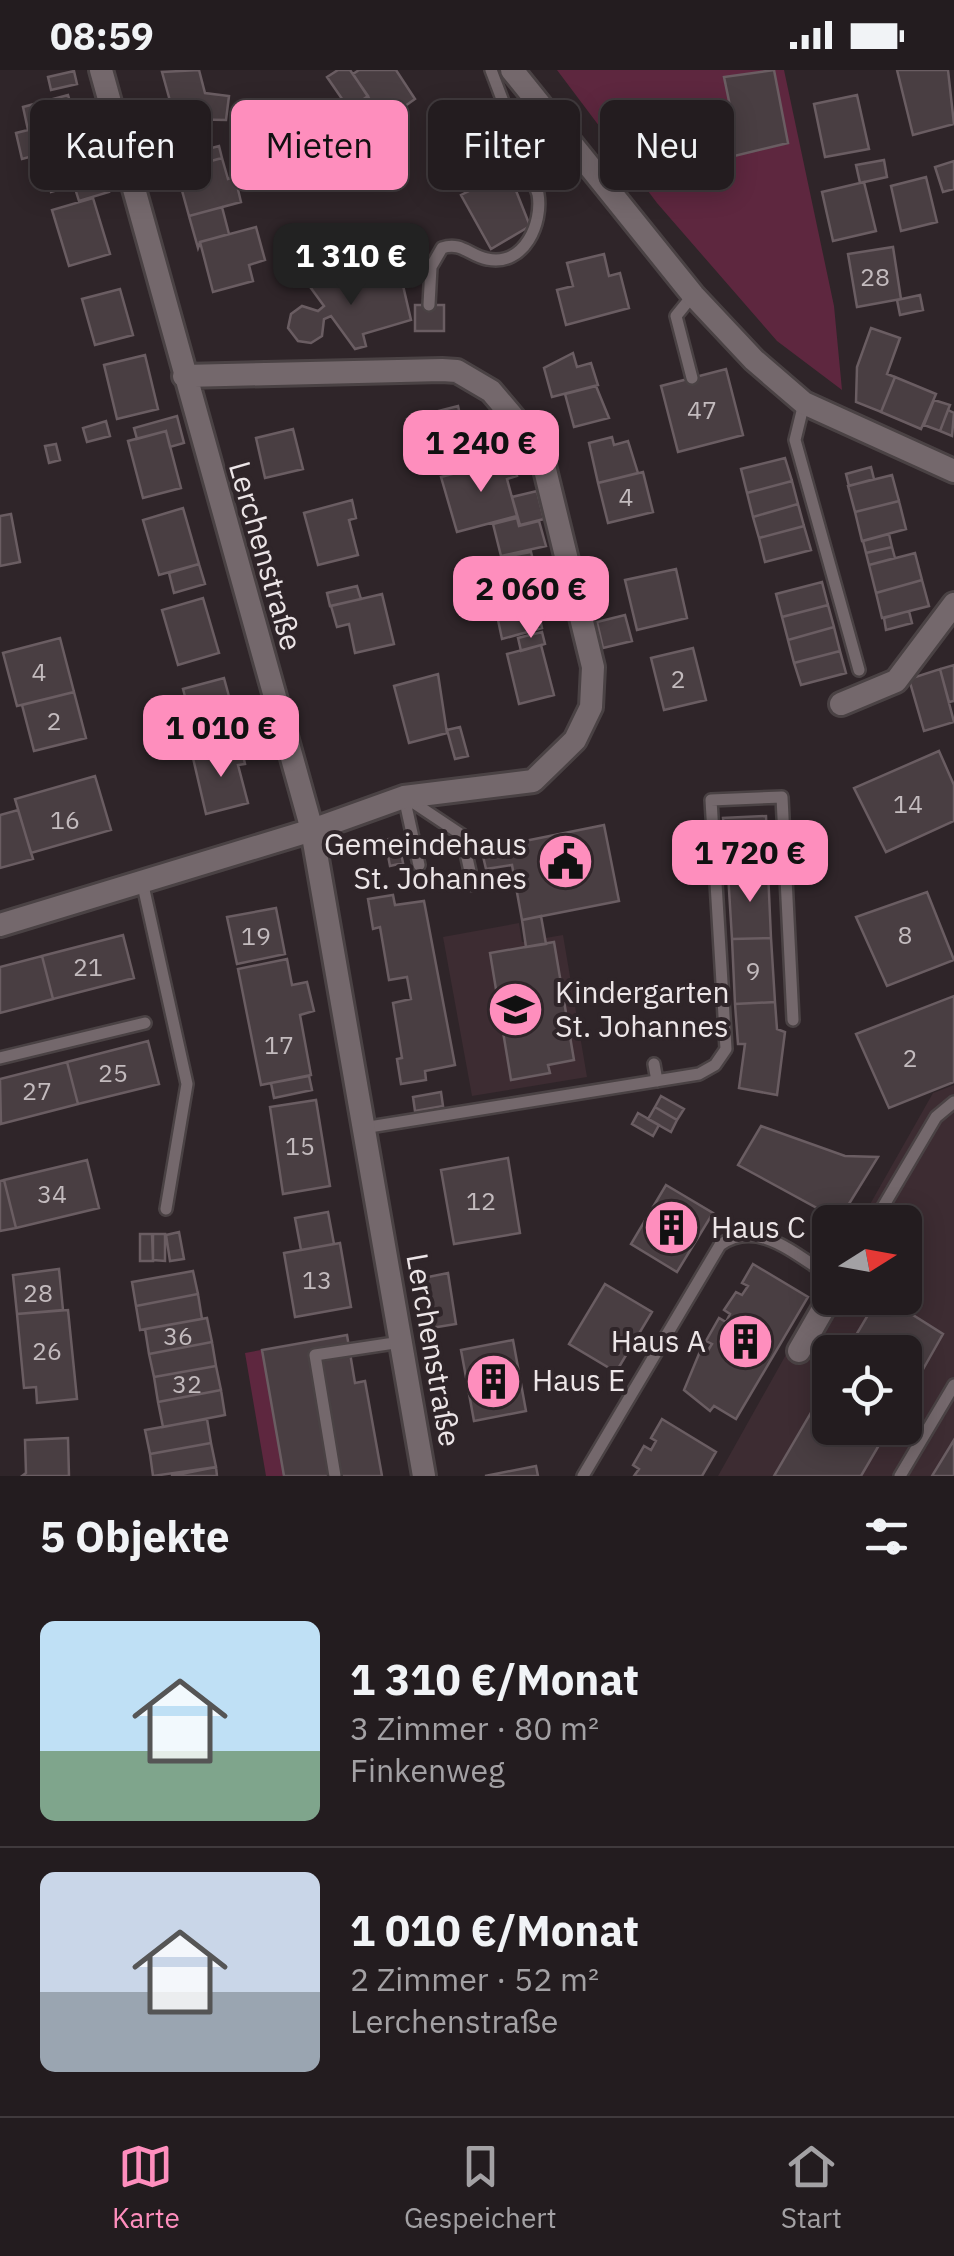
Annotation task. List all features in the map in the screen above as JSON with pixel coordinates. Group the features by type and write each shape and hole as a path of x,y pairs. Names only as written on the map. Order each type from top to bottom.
{"street":[{"name":"Lerchenstraße","path":"100,70 312,830 424,1476"},
{"path":"512,70 693,295 754,360 804,403 954,471"},
{"path":"0,924 312,830 404,796 534,781 575,740 590,706 594,667 547,468 540,449 517,417 491,391 457,371 184,376"},
{"path":"841,704 896,681 954,604"},
{"path":"799,1351 820,1315"}],"lane":[{"path":"429,305 431,267 442,248 460,246 483,258 503,258 535,236 542,216 538,194 492,70"},
{"path":"692,378 676,316 693,295"},
{"path":"804,403 795,440 859,670"},
{"path":"404,796 419,865"},
{"path":"404,796 462,835 473,885"},
{"path":"363,1128 699,1074 715,1065 726,1049 711,800 782,797 792,899 793,1020"},
{"path":"142,881 175,1000 187,1084 171,1148 166,1209"},
{"path":"0,1058 145,1023"},
{"path":"654,1064 658,1081"},
{"path":"884,1205 936,1117 954,1102"},
{"path":"584,1476 720,1246 745,1232 761,1235 812,1265"},
{"path":"336,1476 315,1356 401,1342"},
{"path":"900,1476 915,1440 954,1385"}],"shaded area":[{"path":"557,70 784,70 834,306 842,390 777,341 647,190 734,190 734,100 600,100 600,127"},
{"name":"Kindergarten St. Johannes","path":"519,923 522,942 563,935 587,1077 472,1096 443,937"},
{"path":"954,1085 954,1476 718,1476 812,1308 812,1315 922,1315 922,1205 870,1205 933,1093"},
{"path":"294,1344 317,1476 266,1476 245,1353"}],"building":[{"path":"199,70 205,93 229,96 226,120 211,120 211,100 170,100 162,72"},
{"path":"338,70 350,70 368,96 362,100 343,100 327,77"},
{"path":"359,70 396,70 415,99 408,104 408,100 370,100 353,74"},
{"path":"774,70 788,143 734,156 734,100 729,100 724,77"},
{"path":"897,70 948,70 954,124 913,135"},
{"path":"74,71 77,84 51,90 48,77"},
{"path":"857,95 869,149 825,157 814,104"},
{"path":"30,105 30,157 22,159 16,133 28,130 23,107"},
{"path":"219,146 222,158 211,161 211,148"},
{"path":"222,158 228,179 231,178 231,190 238,190 241,202 189,216 182,190 211,190 211,161"},
{"path":"884,160 887,177 860,183 856,165"},
{"path":"954,161 954,189 943,192 935,167"},
{"path":"926,177 937,222 901,231 891,186"},
{"path":"864,182 876,231 833,241 822,192"},
{"path":"76,190 108,190 109,192 79,201"},
{"path":"471,190 516,190 530,226 491,249 461,195"},
{"path":"93,198 110,254 69,266 52,210"},
{"path":"222,207 229,234 200,242 198,248 189,216"},
{"path":"256,227 265,260 249,265 253,281 213,292 200,242"},
{"path":"295,232 315,240 300,273 281,265"},
{"path":"893,247 901,299 857,307 848,254"},
{"path":"604,254 609,276 620,273 629,308 566,325 557,290 573,286 567,263"},
{"path":"335,266 350,286 401,277 411,320 363,334 366,346 355,349 331,316 324,319 322,336 311,343 298,341 288,328 291,314 302,306 318,311 324,306 308,284"},
{"path":"120,289 133,335 95,345 82,299"},
{"path":"920,295 923,310 900,315 897,300"},
{"path":"415,305 444,305 444,331 415,331"},
{"path":"871,328 900,338 887,374 895,377 881,412 856,402 857,367"},
{"path":"573,353 577,367 591,363 598,385 552,397 544,368"},
{"path":"145,355 158,409 117,419 104,365"},
{"path":"726,369 743,435 678,452 661,386"},
{"path":"895,377 936,394 921,429 881,412"},
{"path":"596,386 609,418 574,427 565,394"},
{"path":"934,400 950,405 940,431 924,425"},
{"path":"458,406 468,448 433,457 429,439 413,443 407,419"},
{"path":"948,410 954,413 952,436 940,431"},
{"path":"177,416 184,443 170,447 166,431 137,439 134,428"},
{"path":"106,421 110,436 87,442 83,428"},
{"path":"293,429 303,469 265,478 256,438"},
{"path":"166,431 181,488 143,498 128,441"},
{"path":"612,437 614,445 628,441 638,473 598,483 589,443"},
{"path":"56,444 60,460 49,463 45,446"},
{"path":"512,458 517,476 507,479 517,516 457,532 441,477"},
{"path":"785,458 792,481 747,493 741,469"},
{"path":"871,467 874,479 849,486 846,474"},
{"path":"643,472 653,512 608,523 598,483"},
{"path":"892,475 899,501 855,512 848,486"},
{"path":"792,481 798,504 753,517 747,493"},
{"path":"537,491 544,519 520,525 512,497"},
{"path":"352,500 356,518 349,520 358,555 318,565 304,513"},
{"path":"899,501 906,529 862,541 855,512"},
{"path":"798,504 804,526 759,538 753,517"},
{"path":"183,508 199,564 159,575 143,520"},
{"path":"11,514 20,562 0,566 0,516"},
{"path":"517,518 519,526 539,521 546,546 501,556 493,524"},
{"path":"804,526 811,550 765,562 759,538"},
{"path":"889,534 892,547 866,553 863,541"},
{"path":"892,547 895,558 869,565 866,553"},
{"path":"531,552 545,605 508,615 498,580 478,586 472,563"},
{"path":"915,553 922,580 876,593 869,565"},
{"path":"199,564 205,584 174,593 169,573"},
{"path":"676,569 687,618 637,630 625,580"},
{"path":"922,580 929,606 882,618 876,593"},
{"path":"822,582 828,605 782,617 776,594"},
{"path":"357,586 361,599 330,606 327,593"},
{"path":"382,594 394,644 355,653 349,624 337,627 331,606"},
{"path":"203,598 219,653 178,665 162,610"},
{"path":"828,605 834,627 788,640 782,617"},
{"path":"538,610 542,628 502,639 498,620"},
{"path":"909,611 912,623 886,630 884,618"},
{"path":"625,615 632,641 603,648 597,622"},
{"path":"834,627 840,651 794,663 788,640"},
{"path":"542,632 545,644 521,651 518,638"},
{"path":"60,638 74,692 17,706 3,653"},
{"path":"541,645 554,695 519,704 507,654"},
{"path":"693,648 706,700 664,710 651,658"},
{"path":"840,651 846,673 801,685 794,663"},
{"path":"954,665 954,701 949,702 940,669"},
{"path":"940,669 954,722 924,731 909,679"},
{"path":"438,674 447,733 409,743 394,686"},
{"path":"224,678 237,726 196,737 183,689"},
{"path":"74,692 86,738 34,751 22,705"},
{"path":"460,727 468,756 455,759 447,730"},
{"path":"241,746 245,764 238,765 248,803 206,814 193,758"},
{"path":"939,751 954,785 954,821 886,852 854,788"},
{"path":"95,776 111,830 31,853 15,799"},
{"path":"18,810 33,859 0,868 0,815"},
{"path":"766,816 768,871 728,873 723,818"},
{"path":"604,825 619,901 522,920 512,865 486,869 480,843 509,838 510,844"},
{"path":"398,837 403,863 390,866 385,840"},
{"path":"768,871 771,938 732,939 728,873"},
{"path":"927,892 954,960 887,986 856,917"},
{"path":"393,895 395,905 424,901 455,1065 425,1071 426,1080 401,1084 397,1059 402,1058 393,1003 411,999 407,977 389,980 380,927 373,929 368,899"},
{"path":"276,908 285,954 237,964 227,917"},
{"path":"541,916 546,944 526,947 522,920"},
{"path":"123,935 134,978 53,999 42,956"},
{"path":"771,938 775,1002 735,1004 732,939"},
{"path":"554,942 574,1060 548,1065 550,1073 511,1080 490,953"},
{"path":"42,956 53,999 0,1013 0,967"},
{"path":"287,959 292,985 307,982 314,1011 300,1015 311,1075 261,1085 238,969"},
{"path":"954,996 954,1082 889,1108 856,1034"},
{"path":"775,1002 777,1029 785,1032 777,1095 739,1088 745,1044 738,1044 735,1004"},
{"path":"148,1041 159,1084 78,1104 67,1062"},
{"path":"67,1062 78,1104 1,1124 0,1079"},
{"path":"309,1076 312,1090 274,1098 271,1083"},
{"path":"441,1092 443,1106 415,1111 413,1097"},
{"path":"661,1096 684,1109 677,1120 655,1107"},
{"path":"316,1100 330,1186 283,1194 270,1107"},
{"path":"655,1107 677,1120 671,1132 648,1119"},
{"path":"638,1113 659,1125 653,1136 632,1124"},
{"path":"761,1126 845,1156 878,1157 848,1205 812,1205 738,1165"},
{"path":"508,1158 520,1233 454,1244 441,1170"},
{"path":"87,1160 99,1208 16,1228 4,1180"},
{"path":"4,1180 16,1228 0,1231 0,1181"},
{"name":"Haus C","path":"666,1185 713,1213 677,1272 631,1244"},
{"path":"328,1212 334,1244 301,1250 295,1218"},
{"path":"179,1232 184,1259 170,1261 166,1235"},
{"path":"140,1234 152,1234 153,1261 140,1261"},
{"path":"153,1234 165,1234 165,1261 153,1260"},
{"path":"340,1243 351,1307 295,1317 284,1253"},
{"name":"Haus A","path":"753,1264 808,1297 736,1419 714,1406 710,1411 684,1390 701,1349 707,1352 712,1344 706,1341 719,1318 726,1322 730,1314 724,1310 736,1292 742,1295 748,1286 742,1283"},
{"path":"59,1269 63,1310 17,1314 13,1275"},
{"path":"193,1271 198,1294 136,1306 132,1282"},
{"path":"448,1273 456,1324 431,1328 423,1278"},
{"path":"605,1284 652,1312 616,1372 569,1344"},
{"path":"198,1294 202,1319 140,1330 136,1306"},
{"path":"68,1310 77,1399 37,1403 36,1387 24,1388 17,1314"},
{"path":"868,1315 913,1315 943,1334 922,1371 922,1335 856,1335"},
{"path":"207,1318 212,1342 149,1354 145,1329"},
{"path":"347,1335 355,1383 365,1381 382,1476 284,1476 262,1350"},
{"name":"Haus E","path":"513,1340 526,1411 474,1421 461,1350"},
{"path":"212,1342 216,1366 154,1377 149,1354"},
{"path":"216,1366 221,1390 158,1402 154,1377"},
{"path":"221,1390 225,1415 163,1427 158,1402"},
{"path":"812,1411 812,1445 879,1445 861,1476 774,1476"},
{"path":"207,1419 211,1443 150,1454 145,1430"},
{"path":"662,1419 716,1452 702,1476 634,1476 639,1469 633,1465 644,1446 651,1450 656,1441 651,1438"},
{"path":"68,1438 69,1476 22,1476 26,1473 25,1440"},
{"path":"954,1440 954,1476 932,1476"},
{"path":"211,1443 216,1467 153,1476 150,1454"},
{"path":"536,1466 538,1476 485,1476"},
{"path":"216,1467 217,1476 171,1476"}],"place":[{"name":"Gemeindehaus St. Johannes","path":"566,862"},
{"name":"Kindergarten St. Johannes","path":"516,1010"},
{"name":"Haus C","path":"672,1228"},
{"name":"Haus A","path":"745,1342"},
{"name":"Haus E","path":"493,1381"}]}
